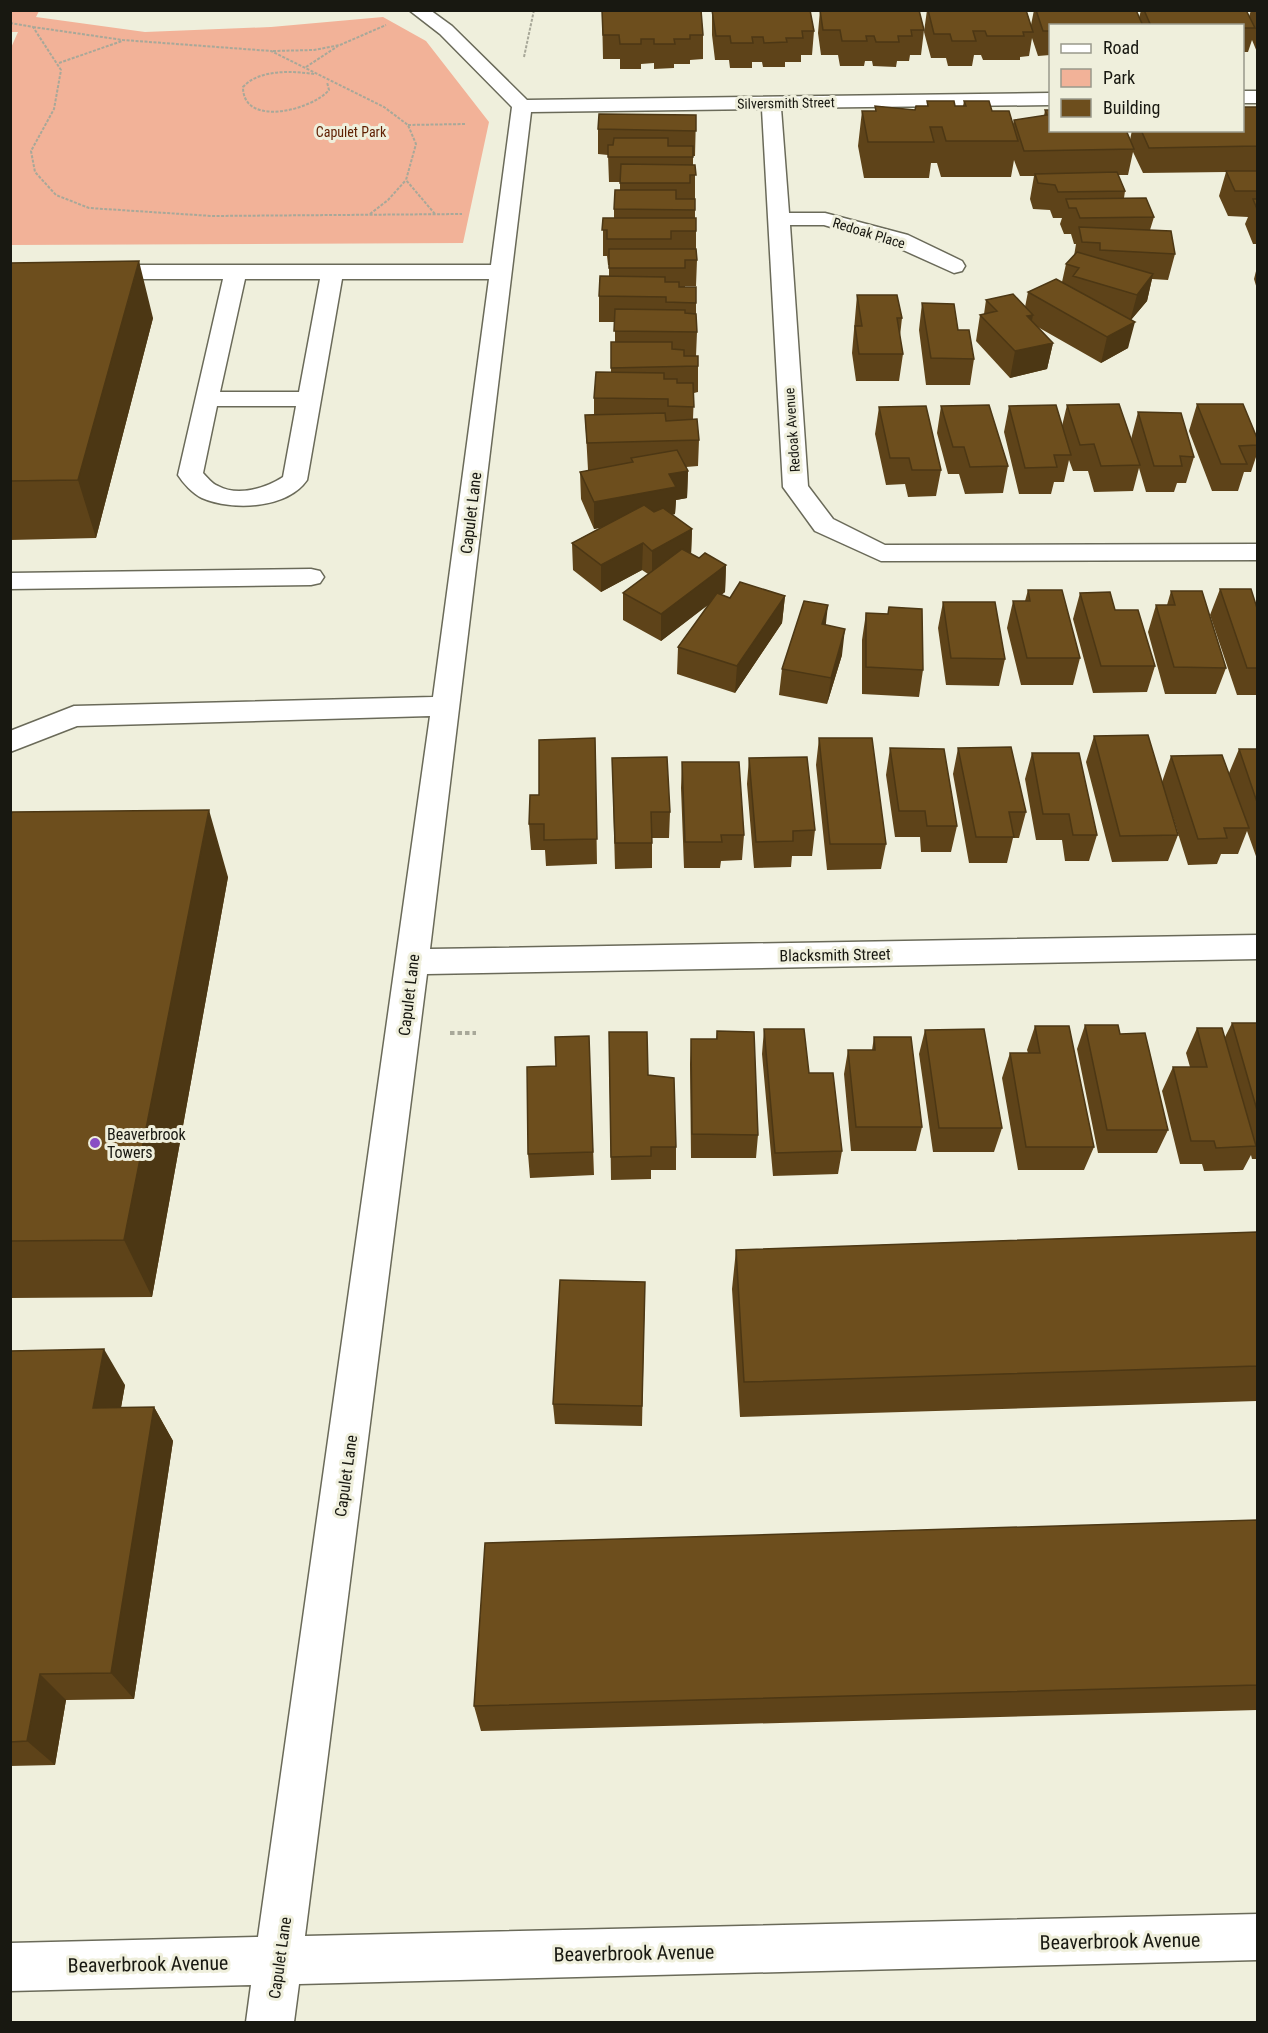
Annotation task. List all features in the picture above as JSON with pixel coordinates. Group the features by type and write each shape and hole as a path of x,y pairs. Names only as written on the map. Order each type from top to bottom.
{"street":[{"path":"418,10 446,30 522,106"},
{"name":"Silversmith Street","path":"522,106 1049,99"},
{"name":"Redoak Avenue","path":"771,103 796,487 824,525 880,553 1257,552"},
{"name":"Capulet Lane","path":"270,2022 296,1848 447,706 522,106"},
{"name":"Redoak Place","path":"779,219 825,219 900,240 954,266"},
{"path":"10,272 501,272"},
{"path":"235,273 190,475 209,492 235,498 274,494 295,480 332,272"},
{"path":"207,399 310,399"},
{"path":"10,581 311,577"},
{"path":"10,742 74,716 447,706"},
{"name":"Blacksmith Street","path":"413,962 1257,947"},
{"name":"Beaverbrook Avenue","path":"10,1967 1257,1937"}],"path":[{"path":"521,66 534,10"},
{"path":"10,22 123,40 271,51 314,50 340,45"},
{"path":"306,67 340,45 387,24"},
{"path":"33,27 59,63 61,70 54,110 31,151 35,172 56,195 90,208 213,216 462,214"},
{"path":"59,63 123,40"},
{"path":"271,51 306,67 325,80 384,107 408,125 416,144 406,180 370,215"},
{"path":"319,76 298,71 268,74 247,84 243,91 243,98 249,104 273,111 304,108 326,97 329,90 325,80"},
{"path":"408,125 465,124"},
{"path":"406,180 436,214"}],"green space":[{"name":"Capulet Park","path":"10,11 39,11 36,17 145,32 271,27 383,17 426,41 489,122 463,243 11,245 10,50 18,32 11,32"}],"building":[{"path":"701,10 703,35 690,35 690,39 674,39 675,44 654,44 654,39 641,39 641,44 620,44 619,35 603,35 602,11"},
{"path":"712,10 810,10 814,31 802,31 803,38 786,38 787,42 764,43 763,37 752,37 753,43 731,43 730,36 716,36"},
{"path":"820,10 919,10 924,30 911,30 912,36 898,36 899,42 876,42 874,36 866,36 867,41 842,41 840,30 823,30"},
{"path":"928,10 1026,10 1033,32 1023,32 1024,36 987,36 985,31 973,31 976,41 952,41 950,34 934,34"},
{"path":"1036,10 1136,10 1142,24 1049,24 1049,31 1043,31"},
{"path":"1144,10 1246,10 1255,28 1244,28 1244,24 1150,24"},
{"path":"927,101 954,101 955,106 966,106 964,101 989,101 992,111 1009,111 1018,141 946,141 942,127 930,127 934,142 868,142 862,111 876,111 875,106 915,110 916,106 928,106"},
{"path":"1244,107 1257,107 1257,146 1149,148 1142,132 1244,132"},
{"path":"1045,110 1049,110 1049,132 1127,132 1134,149 1024,151 1014,120 1047,115"},
{"path":"599,114 696,115 696,131 598,129"},
{"path":"614,138 668,138 668,146 693,146 693,157 608,157 608,145 613,145"},
{"path":"621,164 695,165 696,175 690,175 690,183 620,183"},
{"path":"1226,171 1257,171 1257,191 1235,191"},
{"path":"1117,172 1125,191 1058,192 1055,185 1038,183 1035,174"},
{"path":"615,190 676,190 676,199 695,199 695,210 614,209"},
{"path":"1146,198 1154,217 1080,218 1076,208 1069,208 1066,199"},
{"path":"603,218 696,218 696,231 671,231 671,239 607,239 607,230 602,230"},
{"path":"1079,227 1171,231 1175,254 1100,250 1100,243 1082,242"},
{"path":"609,249 696,249 697,260 685,260 685,268 609,268"},
{"path":"1077,252 1153,274 1137,295 1073,276 1079,268 1066,264"},
{"path":"139,261 78,480 10,481 10,263"},
{"path":"600,276 665,277 665,282 679,282 679,287 696,287 696,303 666,302 666,297 599,296"},
{"path":"1056,279 1135,322 1107,337 1028,292"},
{"path":"1013,294 1033,315 1027,316 1053,343 1015,351 980,315 997,311 986,300"},
{"path":"857,295 897,295 902,318 897,318 903,354 859,354 855,326 862,326"},
{"path":"922,303 954,304 958,330 969,330 974,359 931,358"},
{"path":"615,309 685,310 685,313 696,314 697,332 614,331"},
{"path":"611,342 672,342 672,349 684,350 684,356 698,356 698,366 611,368"},
{"path":"596,372 664,373 664,379 677,379 677,383 693,383 694,407 668,406 668,399 594,398"},
{"path":"1119,404 1140,465 1101,466 1094,444 1080,445 1067,405"},
{"path":"1197,404 1243,404 1257,438 1257,445 1239,446 1247,464 1221,464"},
{"path":"989,405 1008,466 970,467 964,447 953,447 941,406"},
{"path":"1056,405 1071,455 1054,455 1057,467 1025,468 1009,406"},
{"path":"926,406 941,470 912,470 909,458 890,458 879,407"},
{"path":"1138,412 1181,413 1194,457 1180,456 1182,466 1154,466"},
{"path":"665,413 666,421 697,419 699,440 587,443 585,415"},
{"path":"677,450 688,471 669,474 676,487 594,502 580,472 633,462 631,458"},
{"path":"644,505 654,512 663,508 692,529 652,551 643,543 601,565 572,543"},
{"path":"682,549 699,558 705,553 726,565 661,614 623,593"},
{"path":"740,582 785,596 737,666 678,647 717,593 730,598"},
{"path":"1220,589 1251,589 1257,608 1257,668 1247,668"},
{"path":"1028,590 1062,590 1080,658 1027,658 1013,601 1030,601"},
{"path":"1171,591 1202,591 1226,668 1174,667 1156,605 1175,605"},
{"path":"1110,592 1115,610 1138,610 1155,666 1101,666 1080,593"},
{"path":"804,601 828,605 822,624 845,629 831,678 782,669"},
{"path":"943,602 995,602 1005,659 951,658"},
{"path":"889,607 922,609 923,670 866,667 866,613 888,614"},
{"path":"1148,735 1178,835 1120,836 1094,736"},
{"path":"595,738 597,839 544,840 544,824 529,824 530,795 539,795 539,740"},
{"path":"819,738 872,738 886,844 830,844"},
{"path":"1011,747 1026,812 1009,812 1014,837 976,837 958,748"},
{"path":"890,748 944,749 957,826 927,826 925,811 899,811"},
{"path":"1239,749 1257,749 1257,802"},
{"path":"1032,753 1079,753 1097,835 1073,835 1069,814 1043,814"},
{"path":"1222,755 1249,828 1224,828 1227,838 1198,839 1171,756"},
{"path":"667,757 670,812 651,812 652,843 615,843 612,758"},
{"path":"807,757 815,830 793,831 793,841 756,842 749,758"},
{"path":"682,762 739,762 744,835 721,835 722,842 685,842"},
{"name":"Beaverbrook Towers","path":"209,810 124,1240 10,1241 10,818 12,812"},
{"path":"1232,1023 1257,1023 1257,1110"},
{"path":"1085,1025 1118,1025 1120,1034 1145,1033 1168,1130 1107,1130"},
{"path":"1035,1026 1069,1026 1094,1147 1026,1147 1010,1053 1040,1053"},
{"path":"1197,1028 1222,1028 1256,1146 1216,1148 1214,1141 1191,1141 1173,1067 1207,1067"},
{"path":"764,1029 804,1029 809,1073 833,1073 842,1151 775,1153"},
{"path":"984,1029 1002,1128 939,1128 925,1030"},
{"path":"717,1031 754,1032 758,1135 692,1134 691,1039 717,1039"},
{"path":"609,1032 647,1032 648,1075 674,1078 676,1147 651,1147 651,1156 611,1157"},
{"path":"589,1036 593,1152 528,1154 527,1067 556,1066 555,1037"},
{"path":"874,1037 911,1037 922,1127 856,1127 848,1050 875,1050"},
{"path":"1257,1232 1257,1366 744,1382 736,1250"},
{"path":"560,1280 645,1282 642,1406 553,1404"},
{"path":"104,1349 93,1408 154,1407 111,1673 40,1674 27,1741 10,1742 10,1351"},
{"path":"1257,1520 1257,1685 474,1706 485,1543"}],"place":[{"name":"Beaverbrook Towers","path":"95,1143"}]}
